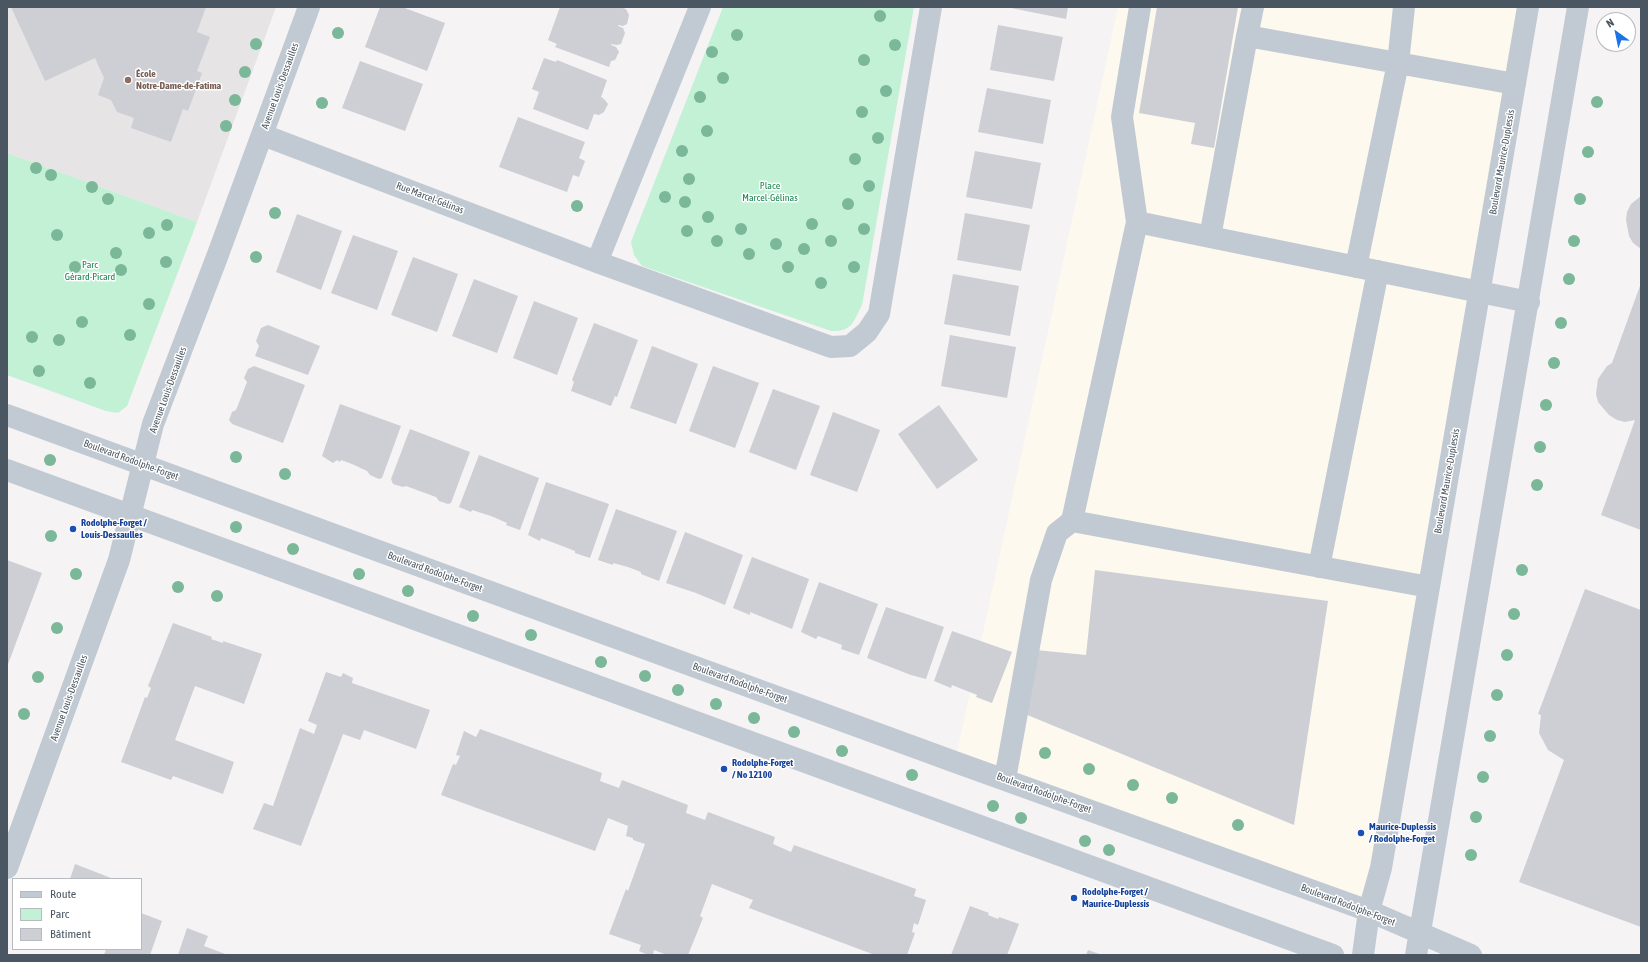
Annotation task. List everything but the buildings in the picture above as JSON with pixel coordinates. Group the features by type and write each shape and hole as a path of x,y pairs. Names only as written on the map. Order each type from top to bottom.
{"street":[{"name":"Avenue Louis-Dessaulles","path":"7,868 119,560 144,465 153,424 263,135 309,7"},
{"path":"700,7 597,262 831,347 850,346 867,332 879,314 931,7"},
{"path":"1005,779 1040,580 1057,533 1072,521 1137,222 1122,117 1140,7"},
{"path":"1210,237 1252,7"},
{"path":"1356,267 1398,62 1404,7"},
{"name":"Boulevard Maurice-Duplessis","path":"1363,955 1369,911 1381,868 1528,7"},
{"path":"1416,955 1529,302 1578,7"},
{"path":"1247,36 1515,84"},
{"name":"Rue Marcel-Gélinas","path":"263,135 597,262"},
{"path":"1137,222 1529,302"},
{"path":"1319,567 1378,271"},
{"name":"Boulevard Rodolphe-Forget","path":"7,415 1369,911 1419,934 1471,955"},
{"path":"7,470 1333,955"},
{"path":"1072,521 1429,587"}],"shaded area":[{"name":"École Notre-Dame-de-Fatima","path":"7,7 276,7 197,222 7,153"},
{"path":"1118,7 1526,7 1369,911 955,762"}],"green space":[{"name":"Place Marcel-Gélinas","path":"723,7 914,7 862,305 854,321 844,330 831,331 642,266 634,255 631,242"},
{"name":"Parc Gérard-Picard","path":"7,153 197,222 127,406 118,413 106,411 7,375"}],"place":[{"name":"École Notre-Dame-de-Fatima","path":"128,80"},
{"name":"Rodolphe-Forget / Louis-Dessaulles","path":"73,529"},
{"name":"Rodolphe-Forget / No 12100","path":"724,769"},
{"name":"Maurice-Duplessis / Rodolphe-Forget","path":"1361,833"},
{"name":"Rodolphe-Forget / Maurice-Duplessis","path":"1074,898"}]}
